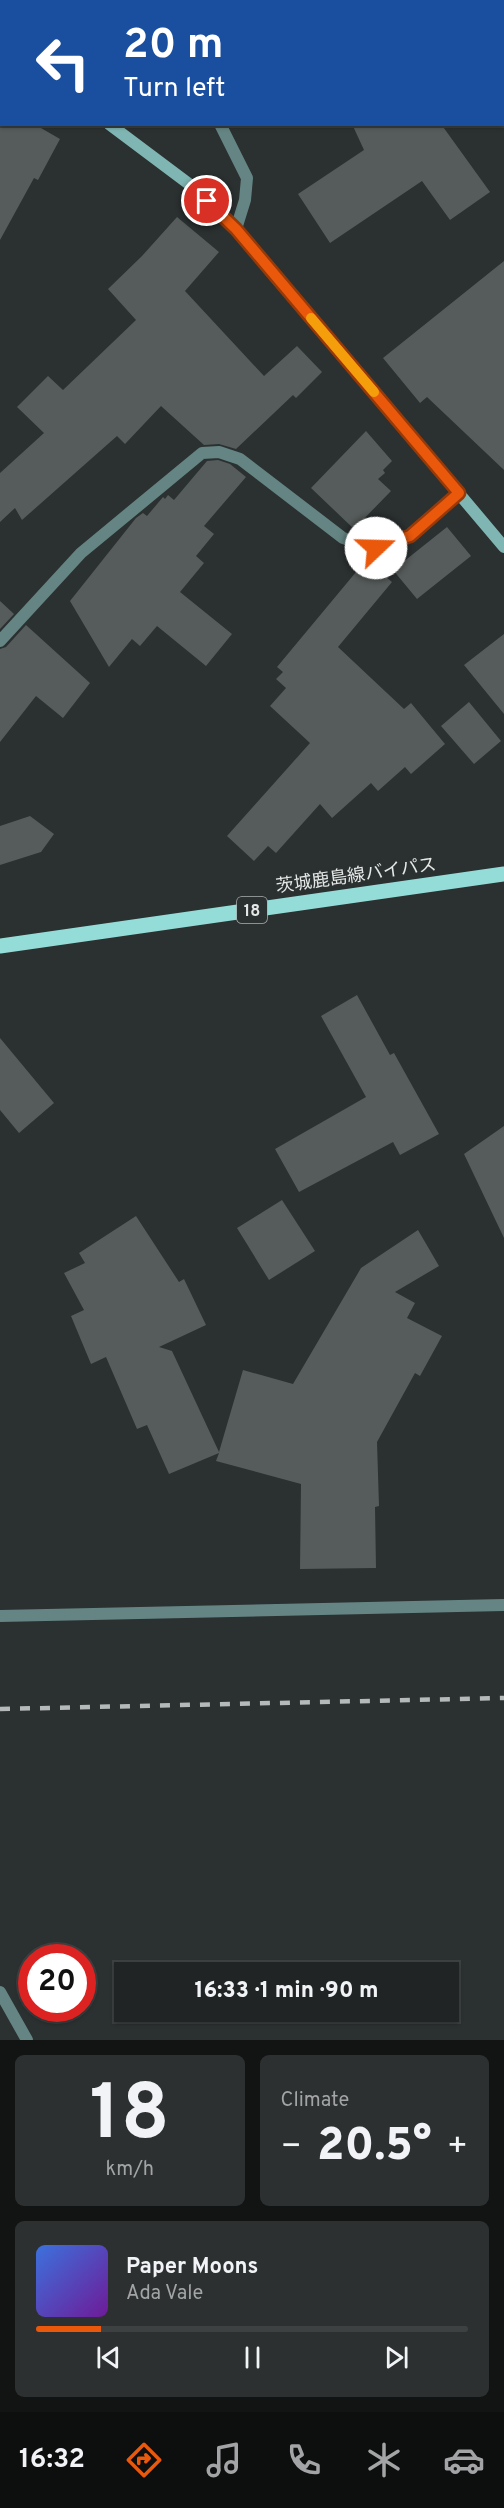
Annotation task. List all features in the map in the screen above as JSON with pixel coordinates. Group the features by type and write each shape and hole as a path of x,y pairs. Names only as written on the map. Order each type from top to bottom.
{"main road":[{"name":"茨城鹿島線バイパス","path":"0,946 504,874"}],"street":[{"path":"112,126 193,187 236,229 504,547"},
{"path":"221,126 247,178 245,200 236,229"},
{"path":"0,641 81,553 202,453 219,452 240,459 343,538 376,548 410,536 459,493"},
{"path":"0,1616 504,1605"},
{"path":"0,1992 27,2040"}],"building":[{"path":"0,126 37,126 60,139 38,180 34,178 0,240"},
{"path":"353,126 442,126 490,192 450,220 422,181 330,243 298,194 364,150"},
{"path":"177,217 219,252 185,291 264,376 297,346 322,372 296,398 293,395 236,449 219,444 204,445 161,406 125,444 117,436 22,520 15,508 0,522 0,473 44,433 17,407 48,376 63,390 136,320 108,289"},
{"path":"504,261 504,470 427,397 420,403 383,358"},
{"path":"366,431 392,461 383,470 385,473 378,479 391,491 354,529 311,488"},
{"path":"218,460 230,464 246,477 204,526 214,534 196,556 204,563 180,592 232,634 206,666 157,626 140,646 132,639 109,667 70,601 136,518 143,513 147,516 163,497 165,499 168,495 174,500 207,461"},
{"path":"447,527 471,556 417,599 393,570"},
{"path":"366,560 392,582 338,647 404,709 411,703 445,744 411,774 405,767 378,791 371,783 332,818 320,804 276,853 268,846 254,861 227,836 310,743 270,706 286,688 276,679 283,672 277,667"},
{"path":"0,601 14,614 0,629"},
{"path":"26,625 90,683 63,718 36,696 0,742 0,649 6,647"},
{"path":"504,634 504,714 464,665"},
{"path":"469,702 501,741 474,764 441,726"},
{"path":"30,816 54,834 41,852 0,865 0,826"},
{"path":"357,995 390,1055 394,1053 439,1134 400,1155 393,1142 299,1192 275,1149 366,1097 321,1016"},
{"path":"0,1038 54,1103 19,1133 0,1110"},
{"path":"504,1126 504,1238 464,1154"},
{"path":"282,1200 315,1251 269,1280 237,1228"},
{"path":"136,1216 179,1282 184,1279 206,1325 159,1347 172,1351 219,1452 243,1370 293,1384 361,1268 418,1230 439,1266 395,1292 415,1303 407,1318 442,1336 420,1376 415,1373 377,1442 379,1506 375,1507 376,1568 300,1569 301,1484 216,1461 219,1453 169,1474 147,1425 137,1429 106,1357 91,1364 71,1316 84,1310 64,1273 85,1263 79,1253"}],"railway":[{"path":"0,1709 504,1698"}],"slow traffic":[{"path":"311,318 374,392"}],"route":[{"path":"207,201 236,229 459,493 410,536 376,548"}]}
